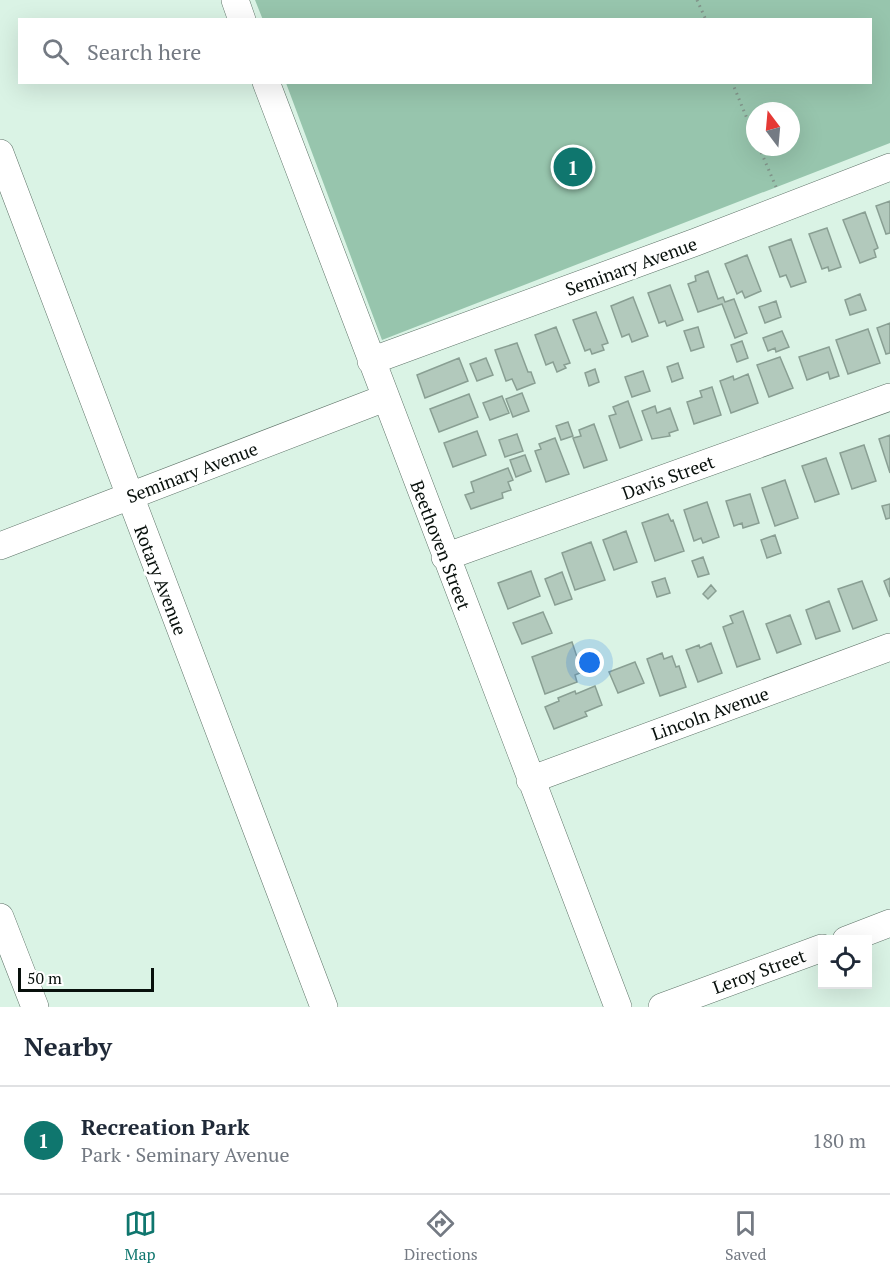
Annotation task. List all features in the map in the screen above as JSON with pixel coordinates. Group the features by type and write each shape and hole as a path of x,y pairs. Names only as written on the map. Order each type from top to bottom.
{"street":[{"path":"235,0 241,18"},
{"name":"Beethoven Street","path":"267,84 618,1007"},
{"name":"Rotary Avenue","path":"0,153 324,1007"},
{"name":"Seminary Avenue","path":"371,361 696,242 890,167"},
{"name":"Davis Street","path":"445,557 890,397"},
{"name":"Seminary Avenue","path":"0,546 385,398"},
{"name":"Lincoln Avenue","path":"530,780 890,647"},
{"path":"0,917 35,1007"},
{"path":"857,935 890,923"},
{"name":"Leroy Street","path":"662,1007 818,949"}],"path":[{"path":"698,0 705,18"},
{"path":"733,84 746,116"},
{"path":"763,156 776,188"}],"green space":[{"path":"255,0 890,0 890,143 382,340 286,84 872,84 872,18 262,18"}],"building":[{"path":"890,201 890,233 886,234 876,206"},
{"path":"865,212 878,248 874,250 876,257 860,263 843,220"},
{"path":"827,228 841,267 829,271 828,267 822,269 809,234"},
{"path":"791,239 806,282 791,287 786,275 780,277 769,247"},
{"path":"747,255 761,291 745,298 742,291 737,294 725,264"},
{"path":"708,271 718,299 723,297 725,302 734,299 747,333 735,338 722,304 698,312 688,284 696,281 695,276"},
{"path":"670,285 683,320 667,326 665,321 659,323 648,293"},
{"path":"860,294 866,310 850,315 845,300"},
{"path":"633,297 648,336 632,342 629,334 622,337 611,306"},
{"path":"776,301 781,317 765,323 759,307"},
{"path":"596,312 608,343 602,345 604,350 592,354 590,349 585,351 573,320"},
{"path":"890,323 890,353 886,354 877,328"},
{"path":"556,327 570,363 564,365 566,368 557,372 553,362 546,365 535,335"},
{"path":"698,327 704,347 691,351 684,331"},
{"path":"868,329 880,363 848,374 836,340"},
{"path":"782,331 789,347 776,352 775,348 768,351 763,338"},
{"path":"742,341 748,358 737,362 731,345"},
{"path":"517,343 528,372 531,372 535,383 517,390 512,379 506,381 495,350"},
{"path":"829,347 839,376 830,379 828,372 807,380 799,357"},
{"path":"780,357 793,388 769,397 757,365"},
{"path":"459,358 468,381 425,398 417,375"},
{"path":"486,358 493,375 477,381 470,364"},
{"path":"678,363 683,378 672,382 667,367"},
{"path":"595,369 599,382 589,386 585,373"},
{"path":"643,371 650,391 632,397 625,377"},
{"path":"748,374 758,403 731,413 720,381 733,376 734,380"},
{"path":"712,387 721,415 694,424 687,402 702,397 700,391"},
{"path":"522,393 529,411 513,417 506,399"},
{"path":"469,394 478,417 439,432 430,409"},
{"path":"502,396 509,413 490,420 483,403"},
{"path":"628,401 642,440 620,448 609,416 616,414 613,407"},
{"path":"655,406 657,413 670,408 678,430 669,433 670,436 652,439 642,411"},
{"path":"568,422 573,436 561,440 556,426"},
{"path":"594,424 607,460 584,468 573,438 581,436 579,430"},
{"path":"477,431 486,455 453,467 444,443"},
{"path":"517,434 523,451 505,457 499,440"},
{"path":"890,435 890,473 879,439"},
{"path":"555,438 569,474 546,482 535,451 541,449 539,444"},
{"path":"864,445 876,481 852,489 840,453"},
{"path":"525,455 531,471 516,477 510,460"},
{"path":"826,458 839,494 815,502 802,466"},
{"path":"508,468 513,480 508,482 511,490 502,493 503,498 471,509 465,495 474,492 471,482"},
{"path":"785,480 798,518 775,526 762,488"},
{"path":"750,494 759,523 743,528 742,523 734,526 726,501"},
{"path":"707,502 719,537 703,543 701,538 694,541 684,510"},
{"path":"890,504 890,518 886,519 882,506"},
{"path":"668,514 671,521 673,520 684,551 655,561 642,523"},
{"path":"626,531 637,562 614,570 603,540"},
{"path":"775,535 781,553 767,558 761,540"},
{"path":"591,542 605,580 575,590 562,553"},
{"path":"703,557 709,574 698,577 692,561"},
{"path":"531,571 540,596 508,609 498,583"},
{"path":"562,572 572,599 555,605 545,579"},
{"path":"665,578 670,593 657,597 652,582"},
{"path":"890,578 890,597 884,581"},
{"path":"862,581 877,620 853,629 838,589"},
{"path":"711,585 716,591 708,599 703,594"},
{"path":"829,601 840,631 816,639 806,610"},
{"path":"743,611 760,659 737,667 723,627 733,623 730,616"},
{"path":"543,612 552,633 522,644 513,623"},
{"path":"790,615 801,644 777,653 766,624"},
{"path":"572,642 582,672 575,675 577,682 545,694 532,657"},
{"path":"711,643 722,673 698,682 686,650 699,645 700,648"},
{"path":"662,653 664,659 672,656 676,667 679,666 686,687 660,696 647,659"},
{"path":"635,662 644,683 618,693 609,672"},
{"path":"595,686 602,705 585,712 587,716 554,729 545,707 559,701 558,698"}],"place":[{"name":"Recreation Park","path":"573,167"}]}
